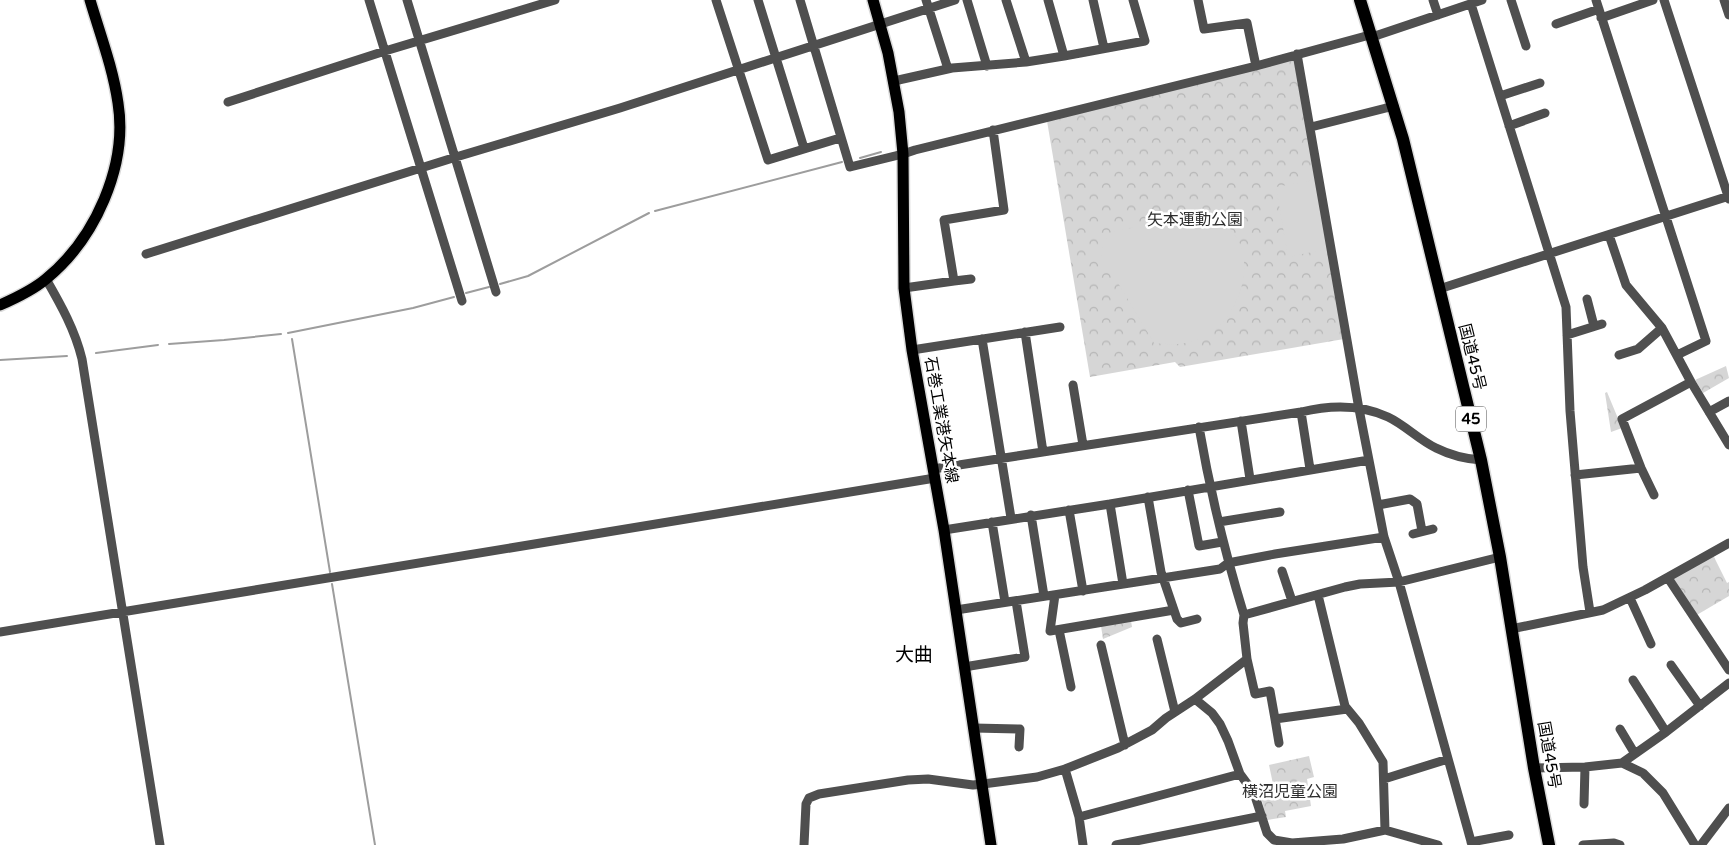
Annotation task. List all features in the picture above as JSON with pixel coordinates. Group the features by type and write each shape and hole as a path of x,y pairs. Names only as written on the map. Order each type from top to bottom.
{"highway":[{"name":"国道45号","path":"1360,0 1394,106 1481,460 1500,557 1534,768 1549,845"}],"main road":[{"path":"0,305 19,297 46,279 72,253 100,210 109,188 115,167 119,137 118,104 107,56 90,0"},
{"name":"石巻工業港矢本線","path":"873,0 894,81 904,154 904,288 912,350 944,530 991,845"}],"street":[{"path":"369,0 462,301"},
{"path":"407,0 496,292"},
{"path":"228,102 385,51 556,0"},
{"path":"716,0 768,160 840,138"},
{"path":"758,0 804,148"},
{"path":"800,0 850,168 993,130 1372,36 1481,0"},
{"path":"146,254 620,108 881,25 928,4 955,0"},
{"path":"967,0 987,66"},
{"path":"1006,0 1026,62"},
{"path":"1048,0 1064,56"},
{"path":"1093,0 1104,48"},
{"path":"894,81 948,69 1026,62 1145,41 1133,0"},
{"path":"1198,0 1204,29 1248,23 1256,66"},
{"path":"1433,0 1438,15"},
{"path":"1511,0 1526,46"},
{"path":"1596,0 1664,217 1706,341 1676,355"},
{"path":"1556,24 1653,0"},
{"path":"1439,289 1729,197 1664,0"},
{"path":"1724,0 1729,15"},
{"path":"928,4 948,69"},
{"path":"1471,4 1564,297 1575,475 1583,567 1590,612"},
{"path":"1298,54 1359,409 1384,537 1399,582 1472,844 1510,835"},
{"path":"1500,96 1540,84"},
{"path":"1311,127 1394,106"},
{"path":"1509,126 1545,113"},
{"path":"954,281 944,220 1004,210 993,130"},
{"path":"1609,235 1626,286 1662,328 1691,382 1729,445"},
{"path":"46,279 62,306 79,348 160,845"},
{"path":"904,288 971,279"},
{"path":"1567,334 1598,325 1587,299"},
{"path":"912,350 1060,327"},
{"path":"1619,355 1638,349 1662,328"},
{"path":"1025,332 1043,452"},
{"path":"982,339 1011,518"},
{"path":"1654,495 1641,468 1622,419 1691,382"},
{"path":"1073,385 1083,445"},
{"path":"1709,412 1729,401"},
{"path":"0,632 698,518 934,473 1001,458 1330,407 1359,409 1388,417 1436,448 1466,458 1481,460"},
{"path":"1301,412 1310,469"},
{"path":"1241,421 1250,479"},
{"path":"1200,427 1209,486 1222,542 1244,614 1247,659 1255,694 1270,691 1279,743"},
{"path":"944,530 1369,460"},
{"path":"1575,475 1641,468"},
{"path":"1188,490 1199,546 1222,542"},
{"path":"1148,497 1161,572 1176,619 1181,623 1198,619"},
{"path":"1378,505 1410,498 1417,504 1418,533 1433,528"},
{"path":"1110,504 1123,584"},
{"path":"1069,510 1083,590"},
{"path":"1218,522 1280,512"},
{"path":"1031,515 1044,596"},
{"path":"992,522 1005,602"},
{"path":"956,610 1220,569 1228,563 1384,537"},
{"path":"1511,629 1603,610 1630,598 1729,544"},
{"path":"1244,614 1360,584 1399,582 1500,557"},
{"path":"1282,571 1292,601"},
{"path":"1668,578 1729,670"},
{"path":"1055,595 1050,631 1174,610"},
{"path":"1318,595 1345,706 1359,723 1383,762 1385,830"},
{"path":"1630,598 1651,644"},
{"path":"964,667 1024,657 1016,600"},
{"path":"1059,630 1071,687"},
{"path":"1157,639 1175,712"},
{"path":"1102,645 1125,745"},
{"path":"804,845 806,804 809,798 908,780 928,779 973,785 1037,777 1066,768 1125,745 1152,730 1247,659"},
{"path":"1672,665 1700,706"},
{"path":"1633,680 1666,732"},
{"path":"1534,768 1585,767 1622,763 1666,732 1729,683"},
{"path":"1195,699 1212,713 1220,724 1240,774 1254,793 1267,833 1274,840 1292,844 1352,841 1385,830 1418,842 1438,845"},
{"path":"1275,719 1347,709"},
{"path":"974,728 1020,726 1019,747"},
{"path":"1620,729 1634,754"},
{"path":"1384,779 1448,759"},
{"path":"1622,763 1643,774 1663,793 1695,845"},
{"path":"1584,804 1585,767"},
{"path":"1066,768 1079,817 1083,845"},
{"path":"1079,817 1240,774"},
{"path":"1701,845 1729,808"},
{"path":"1116,845 1262,816"},
{"path":"1583,845 1614,843 1620,845"}],"green space":[{"name":"矢本運動公園","path":"1294,59 1344,339 1180,367 1175,362 1090,377 1047,121"},
{"path":"1315,180 1327,249 1288,257 1276,187"},
{"path":"1209,210 1231,230 1240,244 1244,257 1244,271 1237,299 1222,323 1211,333 1200,339 1177,344 1154,343 1100,253 1109,233"},
{"path":"1726,366 1729,378 1703,393 1695,380"},
{"path":"1607,392 1622,428 1611,432 1605,393"},
{"path":"1713,555 1727,583 1729,582 1729,596 1695,616 1673,578"},
{"path":"1131,621 1132,627 1103,639 1101,626"},
{"name":"横沼児童公園","path":"1309,756 1314,777 1307,779 1311,806 1285,811 1286,817 1267,820 1258,786 1273,784 1269,765"}],"waterway":[{"path":"860,158 881,152"},
{"path":"655,211 842,162"},
{"path":"500,284 528,276 649,213"},
{"path":"466,293 489,287"},
{"path":"288,333 413,308 454,297"},
{"path":"169,344 281,334"},
{"path":"292,339 330,572"},
{"path":"96,353 158,345"},
{"path":"0,360 67,356"},
{"path":"332,584 375,845"}],"district":[{"name":"大曲","path":"914,655"}]}
